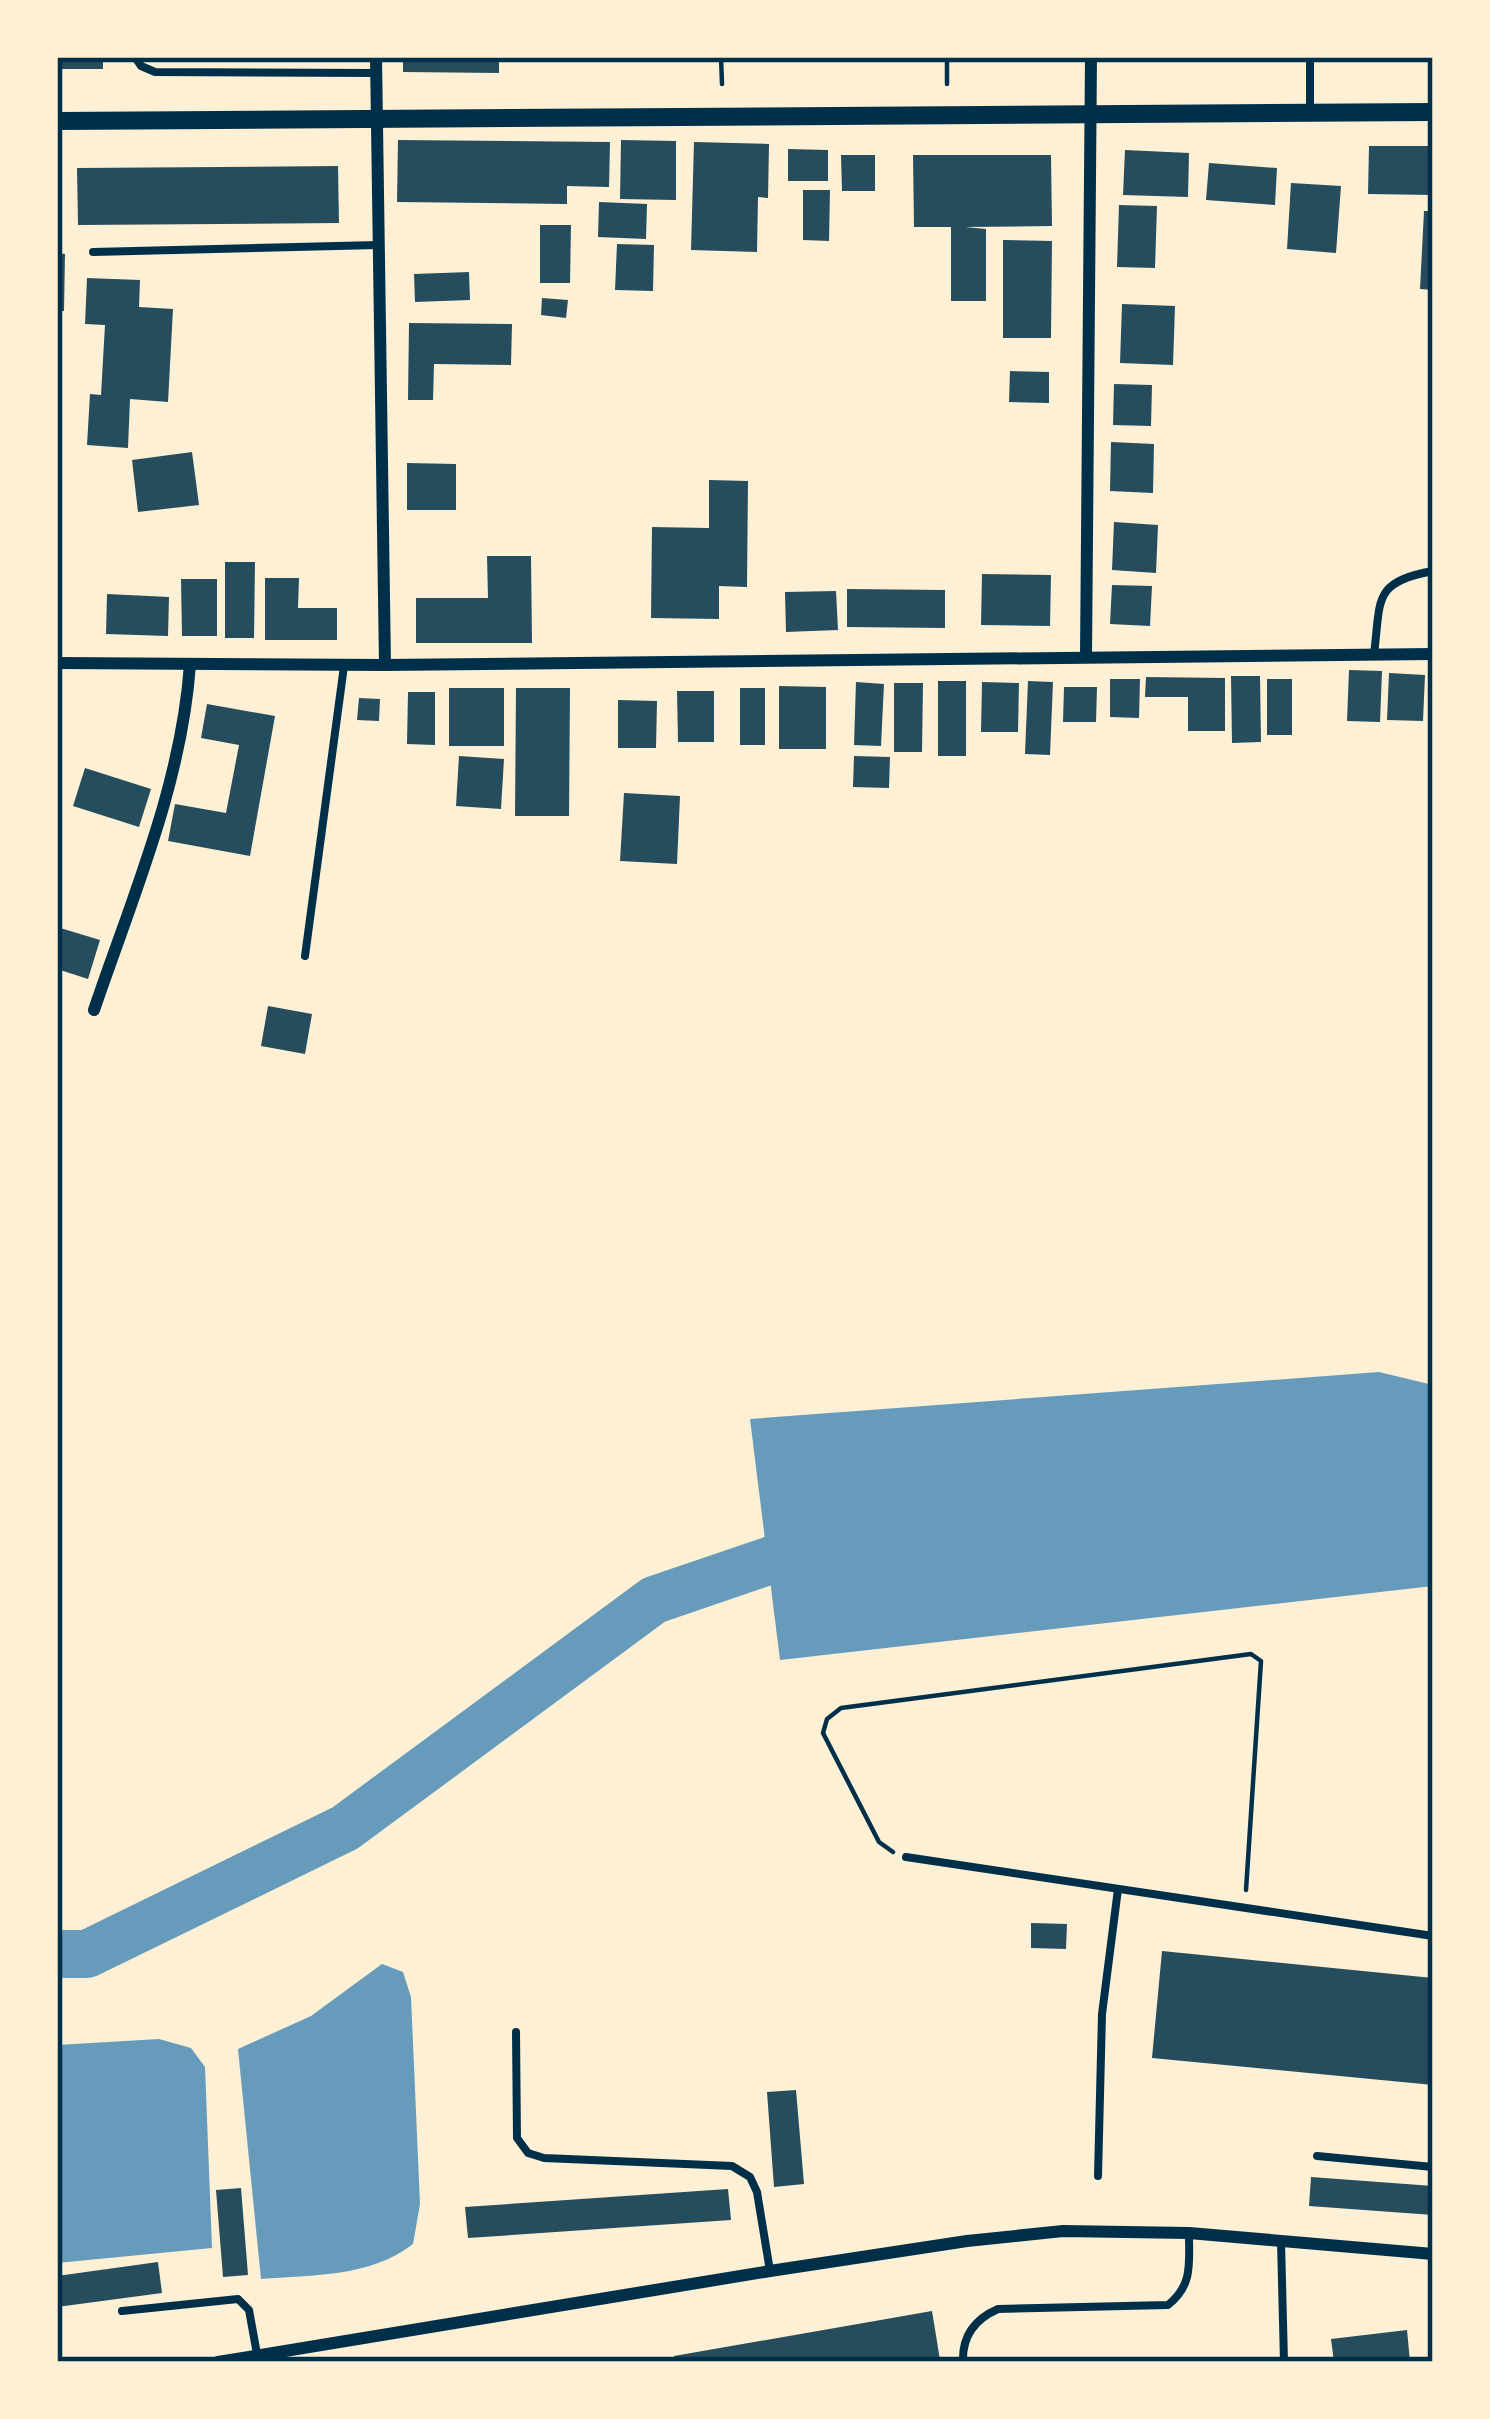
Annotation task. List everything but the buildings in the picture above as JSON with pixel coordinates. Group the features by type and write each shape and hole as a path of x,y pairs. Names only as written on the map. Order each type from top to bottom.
{"street":[{"path":"376,57 385,665"},
{"path":"1086,657 1091,57"},
{"path":"57,121 1433,112"},
{"path":"57,663 385,665 1433,654"},
{"path":"94,1010 171,780 187,715 190,664"},
{"path":"218,2362 294,2356 770,2271 1063,2231 1189,2233 1433,2254"}],"lane":[{"path":"135,57 155,72 376,73"},
{"path":"1310,57 1310,112"},
{"path":"93,252 378,245"},
{"path":"1374,654 1381,599 1389,585 1403,576 1433,571"},
{"path":"305,956 344,664"},
{"path":"906,1857 1433,1936"},
{"path":"1098,2176 1102,2014 1118,1889"},
{"path":"516,2032 517,2138 528,2153 544,2158 732,2166 750,2176 757,2192 770,2271"},
{"path":"1317,2156 1433,2167"},
{"path":"963,2362 962,2350 972,2326 998,2309 1168,2305 1183,2293 1190,2276 1189,2233"},
{"path":"1281,2241 1284,2362"},
{"path":"122,2311 238,2299 249,2310 257,2356"}],"path":[{"path":"721,57 722,84"},
{"path":"947,57 947,84"},
{"path":"906,1857 879,1842 823,1733 827,1719 841,1708 1251,1654 1261,1661 1245,1908"}],"water":[{"path":"1379,1372 1433,1385 1433,1586 780,1660 750,1419"},
{"path":"382,1964 403,1972 411,1997 420,2204 413,2244 360,2269 261,2279 238,2049 311,2016"},
{"path":"159,2039 191,2048 205,2067 212,2248 57,2263 57,2045"}],"waterway":[{"path":"57,1954 87,1954 345,1828 654,1600 827,1541"}]}
